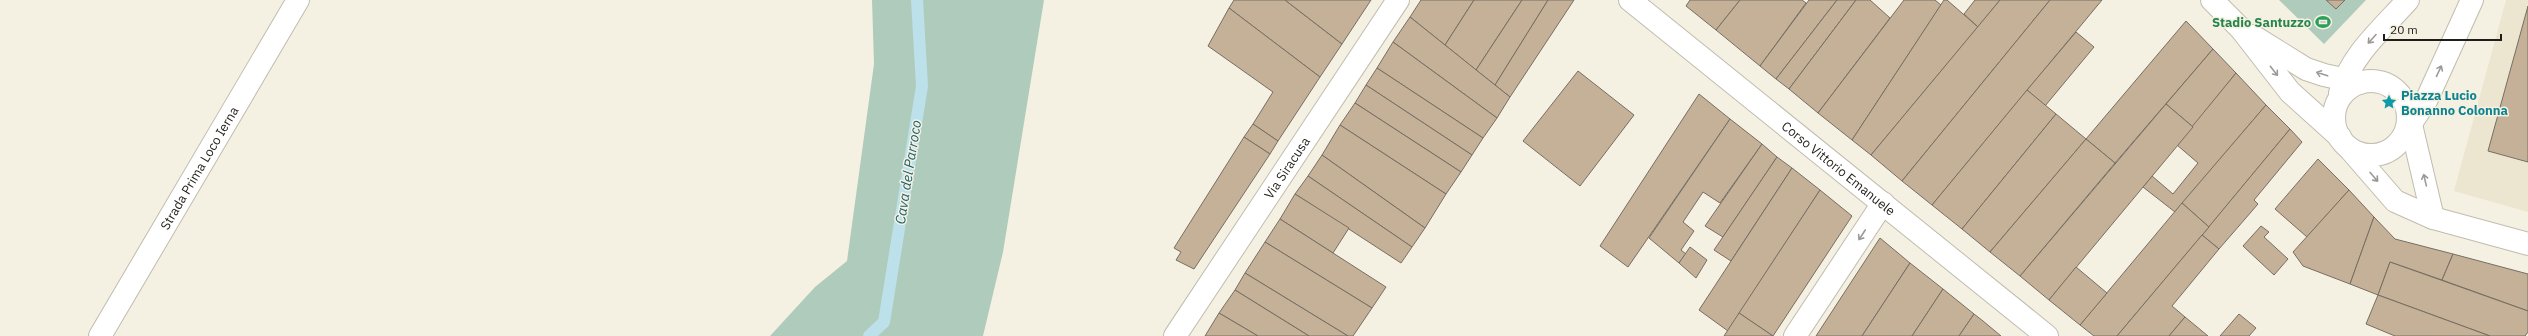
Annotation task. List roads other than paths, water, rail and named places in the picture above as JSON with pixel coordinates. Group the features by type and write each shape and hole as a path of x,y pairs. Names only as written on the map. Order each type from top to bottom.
{"main road":[{"name":"Strada Prima Loco Ierna","path":"100,336 298,0"},
{"name":"Via Siracusa","path":"1175,336 1398,0"},
{"name":"Corso Vittorio Emanuele","path":"1630,0 2047,336"},
{"path":"2212,0 2241,29 2290,92 2344,142 2395,201 2434,218 2528,244"},
{"path":"2408,0 2354,60 2352,82 2337,104 2335,127 2344,142 2361,154 2375,155 2395,146 2409,123 2426,101 2472,0"},
{"path":"2241,29 2306,69 2352,82 2372,81 2386,84 2397,92 2405,102 2409,123 2434,218"},
{"path":"1795,336 1883,203"}],"waterway":[{"name":"Cava del Parroco","path":"869,336 884,322 922,86 917,0"}],"place":[{"name":"Stadio Santuzzo","path":"2323,22"},
{"name":"Piazza Lucio Bonanno Colonna","path":"2389,102"}]}
